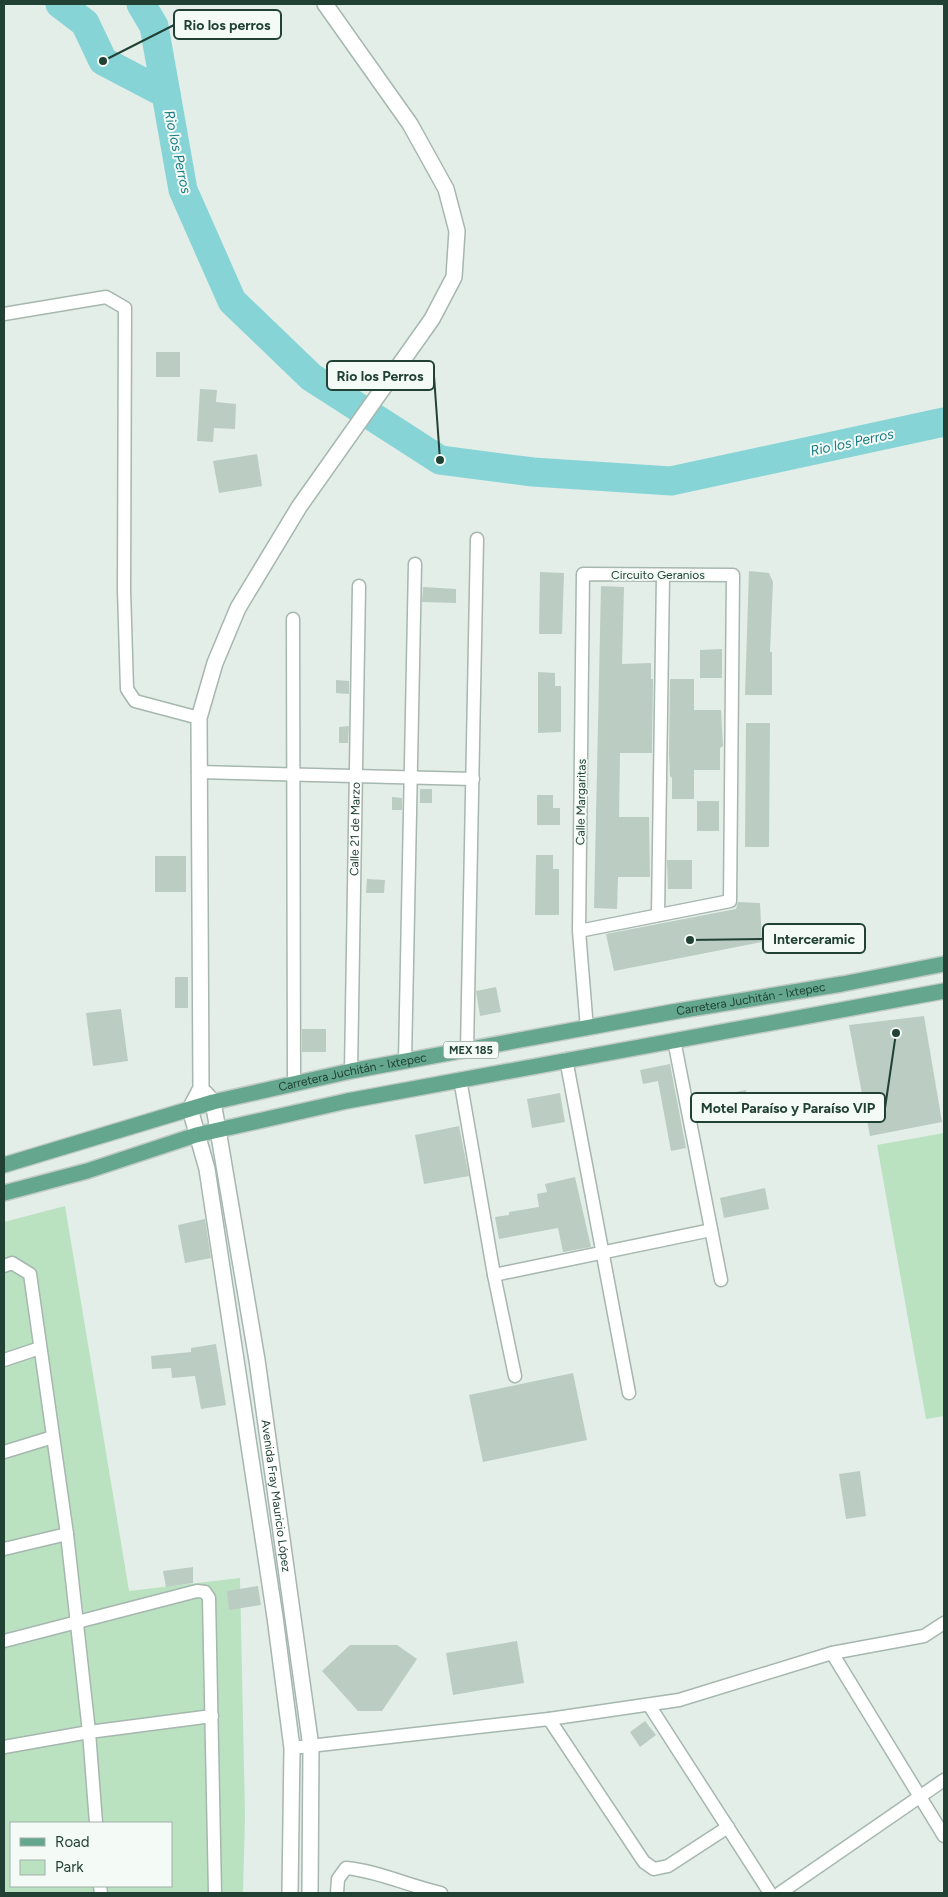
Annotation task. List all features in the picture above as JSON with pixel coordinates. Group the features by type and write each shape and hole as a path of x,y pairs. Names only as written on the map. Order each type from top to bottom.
{"main road":[{"name":"Carretera Juchitán - Ixtepec","path":"4,1165 213,1102 294,1083 672,1012 842,984 944,964"},
{"name":"Carretera Juchitán - Ixtepec","path":"4,1193 86,1171 196,1135 347,1101 944,991"}],"street":[{"path":"190,1109 201,1088 199,718 215,663 238,608 299,507 432,319 454,277 457,231 446,188 410,124 325,4"},
{"path":"4,314 106,297 125,308 124,590 128,689 135,701 199,718"},
{"path":"467,1050 477,539"},
{"path":"405,1061 413,777 415,564"},
{"name":"Circuito Geranios","path":"583,574 733,575 730,900 658,915"},
{"name":"Calle Margaritas","path":"583,574 580,931 587,1029"},
{"path":"580,931 658,915 663,576"},
{"name":"Calle 21 de Marzo","path":"351,1071 359,586"},
{"path":"293,619 294,1083"},
{"path":"198,772 473,779"},
{"path":"674,1040 721,1280"},
{"path":"566,1060 629,1393"},
{"path":"460,1079 494,1275 515,1376"},
{"path":"201,1088 213,1102"},
{"name":"Avenida Fray Mauricio López","path":"213,1102 257,1360 311,1747 310,1893"},
{"name":"Avenida Fray Mauricio López","path":"190,1109 207,1169 275,1617 292,1748 290,1893"},
{"path":"494,1275 711,1230"},
{"path":"4,1266 12,1263 30,1274 78,1624 96,1822"},
{"path":"4,1360 40,1348"},
{"path":"4,1452 53,1438"},
{"path":"4,1549 67,1534"},
{"path":"4,1641 78,1624 197,1591 206,1592 209,1598 215,1893"},
{"path":"292,1748 549,1719 679,1700 832,1653 924,1636 944,1623"},
{"path":"832,1653 944,1836"},
{"path":"649,1705 770,1893"},
{"path":"4,1748 89,1732 212,1716"},
{"path":"549,1719 644,1862 654,1869 668,1866 728,1827"},
{"path":"780,1893 944,1780"},
{"path":"337,1893 338,1879 346,1868 362,1870 409,1886 440,1893"}],"green space":[{"path":"944,1133 944,1416 926,1419 877,1145"},
{"path":"65,1206 129,1591 240,1578 245,1815 243,1893 4,1893 4,1222"}],"building":[{"path":"156,352 180,352 180,377 156,377"},
{"path":"200,389 217,390 216,402 236,404 235,429 214,428 213,442 197,441"},
{"path":"257,454 262,486 219,493 213,461"},
{"path":"749,571 769,573 773,582 770,652 772,652 772,695 745,695"},
{"path":"540,572 564,573 562,634 539,634"},
{"path":"601,586 624,587 622,664 651,663 651,679 653,679 652,753 620,753 619,817 649,817 650,877 618,877 617,909 594,908"},
{"path":"423,587 456,589 456,603 422,602"},
{"path":"722,649 722,678 700,678 700,650"},
{"path":"538,672 555,673 555,686 561,686 561,732 538,733"},
{"path":"670,679 694,679 694,710 721,710 723,746 720,748 720,770 694,770 694,799 672,799 669,753"},
{"path":"336,680 349,681 349,694 336,693"},
{"path":"746,723 770,723 769,847 745,847"},
{"path":"349,726 348,743 339,743 339,727"},
{"path":"420,789 432,789 432,803 420,803"},
{"path":"537,795 553,795 553,808 560,808 560,825 537,825"},
{"path":"392,797 402,798 402,810 392,810"},
{"path":"697,801 719,801 719,831 697,831"},
{"path":"536,855 553,855 553,869 559,869 559,915 535,915"},
{"path":"155,856 186,856 186,892 155,892"},
{"path":"667,860 692,860 692,889 668,889"},
{"path":"367,879 385,880 384,893 366,893"},
{"path":"738,902 760,903 762,942 614,971 606,934 736,909"},
{"path":"175,977 188,977 188,1008 175,1008"},
{"path":"496,987 501,1012 480,1016 476,991"},
{"path":"121,1009 128,1061 93,1066 86,1013"},
{"path":"924,1016 942,1122 870,1136 849,1025"},
{"path":"302,1029 326,1029 326,1052 302,1052"},
{"path":"670,1064 686,1148 671,1151 658,1081 643,1084 640,1070"},
{"path":"746,1090 749,1106 705,1113 703,1098"},
{"path":"560,1093 565,1122 532,1128 527,1099"},
{"path":"459,1126 469,1176 424,1184 415,1135"},
{"path":"575,1177 591,1247 563,1252 558,1228 499,1239 495,1217 509,1215 509,1212 539,1207 537,1194 547,1192 545,1184"},
{"path":"765,1188 769,1209 724,1218 720,1198"},
{"path":"205,1219 211,1258 185,1263 178,1225"},
{"path":"216,1344 226,1405 201,1409 195,1376 172,1378 171,1368 152,1369 151,1356 191,1352 191,1348"},
{"path":"573,1373 587,1440 483,1462 469,1395"},
{"path":"860,1471 866,1516 846,1519 839,1474"},
{"path":"193,1567 193,1583 166,1587 163,1571"},
{"path":"258,1586 261,1605 229,1610 227,1591"},
{"path":"517,1641 524,1683 453,1695 446,1653"},
{"path":"350,1645 397,1645 417,1659 382,1711 358,1711 322,1671"},
{"path":"645,1721 656,1735 640,1747 630,1732"}],"waterway":[{"name":"Rio los Perros","path":"60,4 85,23 103,61 166,94"},
{"name":"Rio los Perros","path":"141,4 154,26 183,190 232,301 311,377 440,460 533,472 671,481 944,422"}],"place":[{"name":"Rio los perros","path":"103,61"},
{"name":"Rio los Perros","path":"440,460"},
{"name":"Interceramic","path":"690,940"},
{"name":"Motel Paraíso y Paraíso VIP","path":"896,1033"}]}
